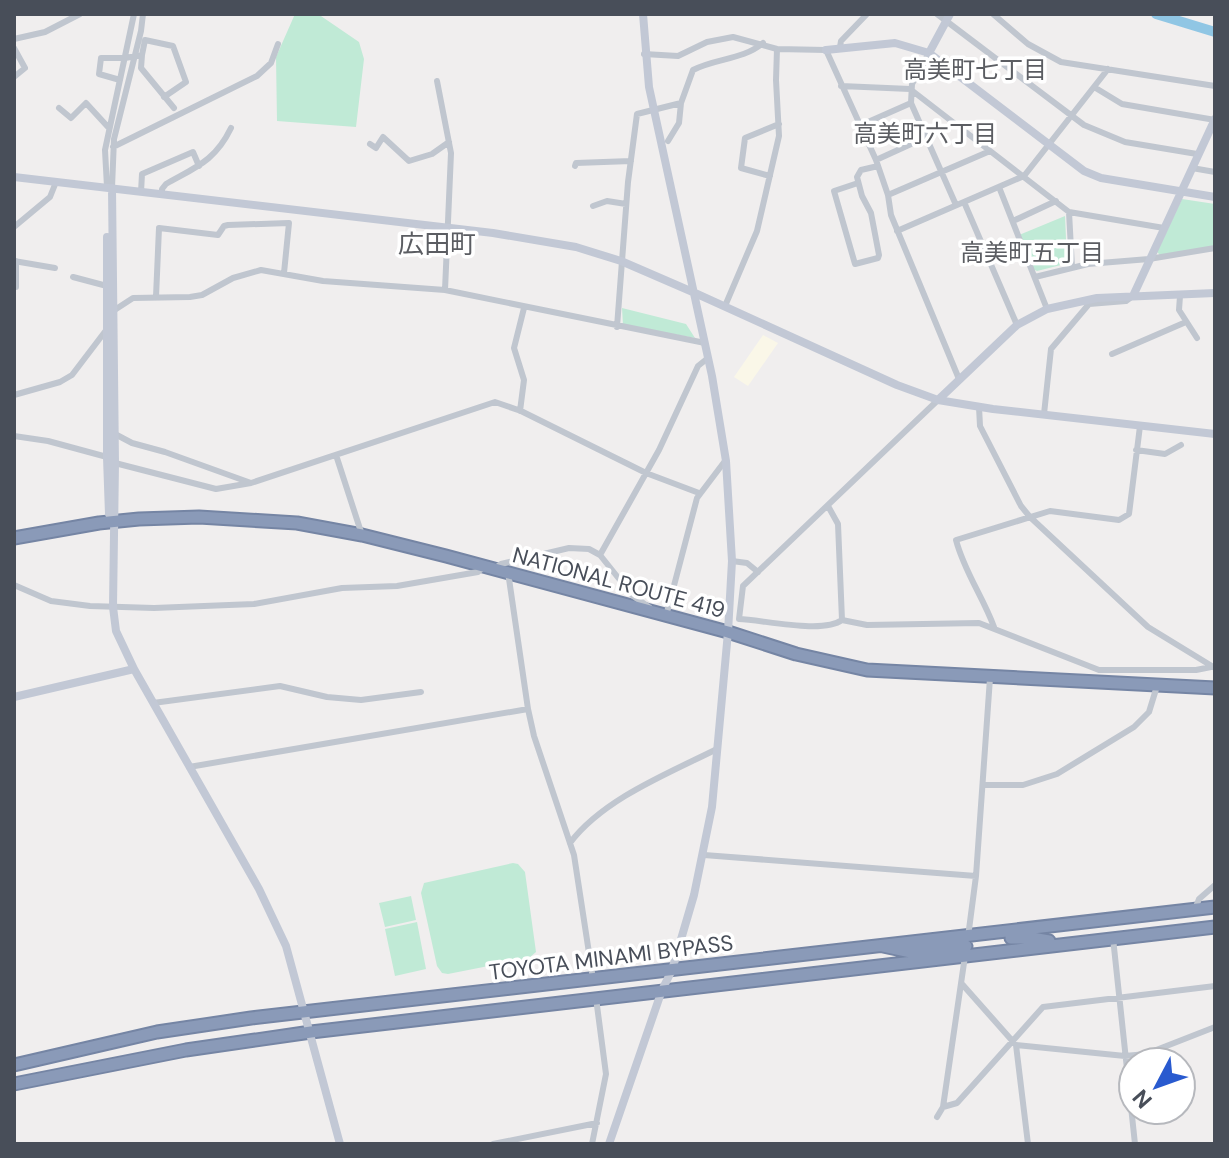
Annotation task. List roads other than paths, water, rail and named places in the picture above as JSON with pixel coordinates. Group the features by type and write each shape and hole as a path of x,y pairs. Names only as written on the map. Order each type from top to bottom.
{"highway":[{"name":"NATIONAL ROUTE 419","path":"14,538 114,523 199,517 297,523 362,535 508,572 728,632 796,654 867,670 1215,688"},
{"name":"TOYOTA MINAMI BYPASS","path":"14,1084 186,1050 662,990 1215,907"},
{"path":"1190,909 1215,913"},
{"name":"TOYOTA MINAMI BYPASS","path":"14,1065 180,1028 878,945 1062,944 1215,927"}],"street":[{"path":"14,39 45,32 80,14"},
{"path":"111,460 115,434 113,311 110,187 105,150 134,14"},
{"path":"143,14 138,55 113,147 110,187 107,330 114,523 113,607 119,641 259,889 278,929 292,963 340,1144"},
{"path":"609,1144 662,990 672,970 704,855 717,749 732,561 726,461 695,293 654,110 644,54 643,14"},
{"path":"840,47 841,41 867,14"},
{"path":"937,14 949,17 1071,116 1113,139 1197,154"},
{"path":"993,14 1048,56 1061,62 1215,86"},
{"path":"949,17 910,89 911,103 956,205"},
{"path":"644,54 678,56 707,42 733,37 777,49 826,50 895,43 929,53 1084,171 1101,178 1215,197"},
{"path":"164,97 186,82 173,46 145,40 138,55 141,68 164,97 174,108"},
{"path":"668,141 679,123 681,103 693,70 726,58 749,54 763,43"},
{"path":"113,147 257,76 271,63 278,44"},
{"path":"14,48 25,68 14,77"},
{"path":"725,306 757,231 779,136 777,49"},
{"path":"826,50 877,163 897,231 959,379"},
{"path":"120,80 99,74 97,70 103,56 125,58 138,55"},
{"path":"897,231 1024,176 1108,69"},
{"path":"437,81 449,142 445,290"},
{"path":"841,86 910,89 1069,212 1164,228"},
{"path":"1044,414 1051,349 1086,307 1095,303 1126,301 1133,296 1197,154 1212,134 1215,119 1122,104 1094,87"},
{"path":"59,108 71,118 86,103 108,127"},
{"path":"617,327 626,204 637,114 681,103"},
{"path":"859,126 911,103"},
{"path":"770,176 741,168 745,138 779,124"},
{"path":"858,183 834,191 855,264 878,258 879,255 871,213 857,175 861,170 955,124"},
{"path":"162,194 166,184 199,166 221,149 231,128"},
{"path":"370,144 376,148 383,137 409,161 432,154 449,142"},
{"path":"888,195 990,151"},
{"path":"141,192 142,174 193,152 199,166"},
{"path":"575,166 576,163 631,161"},
{"path":"1192,168 1215,172"},
{"path":"14,177 493,233 576,247 621,261 897,385 938,400 1215,434"},
{"path":"14,227 50,197 56,182"},
{"path":"999,187 1047,309"},
{"path":"593,206 607,201 626,204"},
{"path":"1013,221 1056,201"},
{"path":"964,202 1017,325"},
{"path":"1069,212 1072,267"},
{"path":"156,297 159,228 218,235 228,225 289,223 284,273"},
{"path":"1035,277 1072,267 1215,248"},
{"path":"16,287 15,261 55,268"},
{"path":"14,395 60,382 72,375 107,330 113,311 133,298 202,295 233,278 261,270 323,281 445,290 705,343"},
{"path":"73,277 107,286"},
{"path":"1213,668 1099,670 994,627 968,622 867,625 842,620 835,625 811,626 739,619 740,590 1017,325 1047,309 1086,300 1215,293"},
{"path":"1180,296 1179,310 1197,338"},
{"path":"520,411 524,380 514,348 524,308"},
{"path":"1112,354 1186,322"},
{"path":"600,555 646,473 698,366 708,358"},
{"path":"14,436 48,441 216,489 251,483 495,402 520,411 646,473 699,493"},
{"path":"979,407 980,426 1021,506 1030,517 1138,618 1213,668"},
{"path":"994,627 984,601 964,568 956,540 1050,511 1119,520 1129,514 1140,426"},
{"path":"115,434 132,443 251,483"},
{"path":"1136,450 1165,454 1181,445"},
{"path":"336,455 362,535"},
{"path":"666,616 699,493 726,461"},
{"path":"828,506 838,524 842,620"},
{"path":"14,585 51,601 113,607 254,604 342,588 397,586 478,572 569,548 589,549 600,555 632,595 654,612"},
{"path":"732,561 747,563 758,572"},
{"path":"508,572 528,709 570,843 593,979"},
{"path":"14,697 134,669"},
{"path":"937,1117 943,1107 976,876 990,678"},
{"path":"153,703 280,686 327,697 361,700 421,692"},
{"path":"983,785 1023,785 1057,774 1134,727 1149,712 1157,686"},
{"path":"189,767 528,709"},
{"path":"570,843 580,831 629,792 717,749"},
{"path":"704,855 976,876"},
{"path":"1190,909 1215,885"},
{"path":"1113,938 1124,1046"},
{"path":"962,984 1014,1043 1028,1144"},
{"path":"943,1107 957,1103 1014,1043 1043,1007 1215,986"},
{"path":"592,1144 606,1074 596,997"},
{"path":"1166,1046 1215,1027"},
{"path":"1014,1043 1117,1055"},
{"path":"493,1144 597,1123"}],"waterway":[{"path":"1156,14 1215,32"}],"district":[{"name":"高美町七丁目","path":"975,70"},
{"name":"高美町六丁目","path":"925,134"},
{"name":"広田町","path":"437,244"},
{"name":"高美町五丁目","path":"1032,253"}]}
